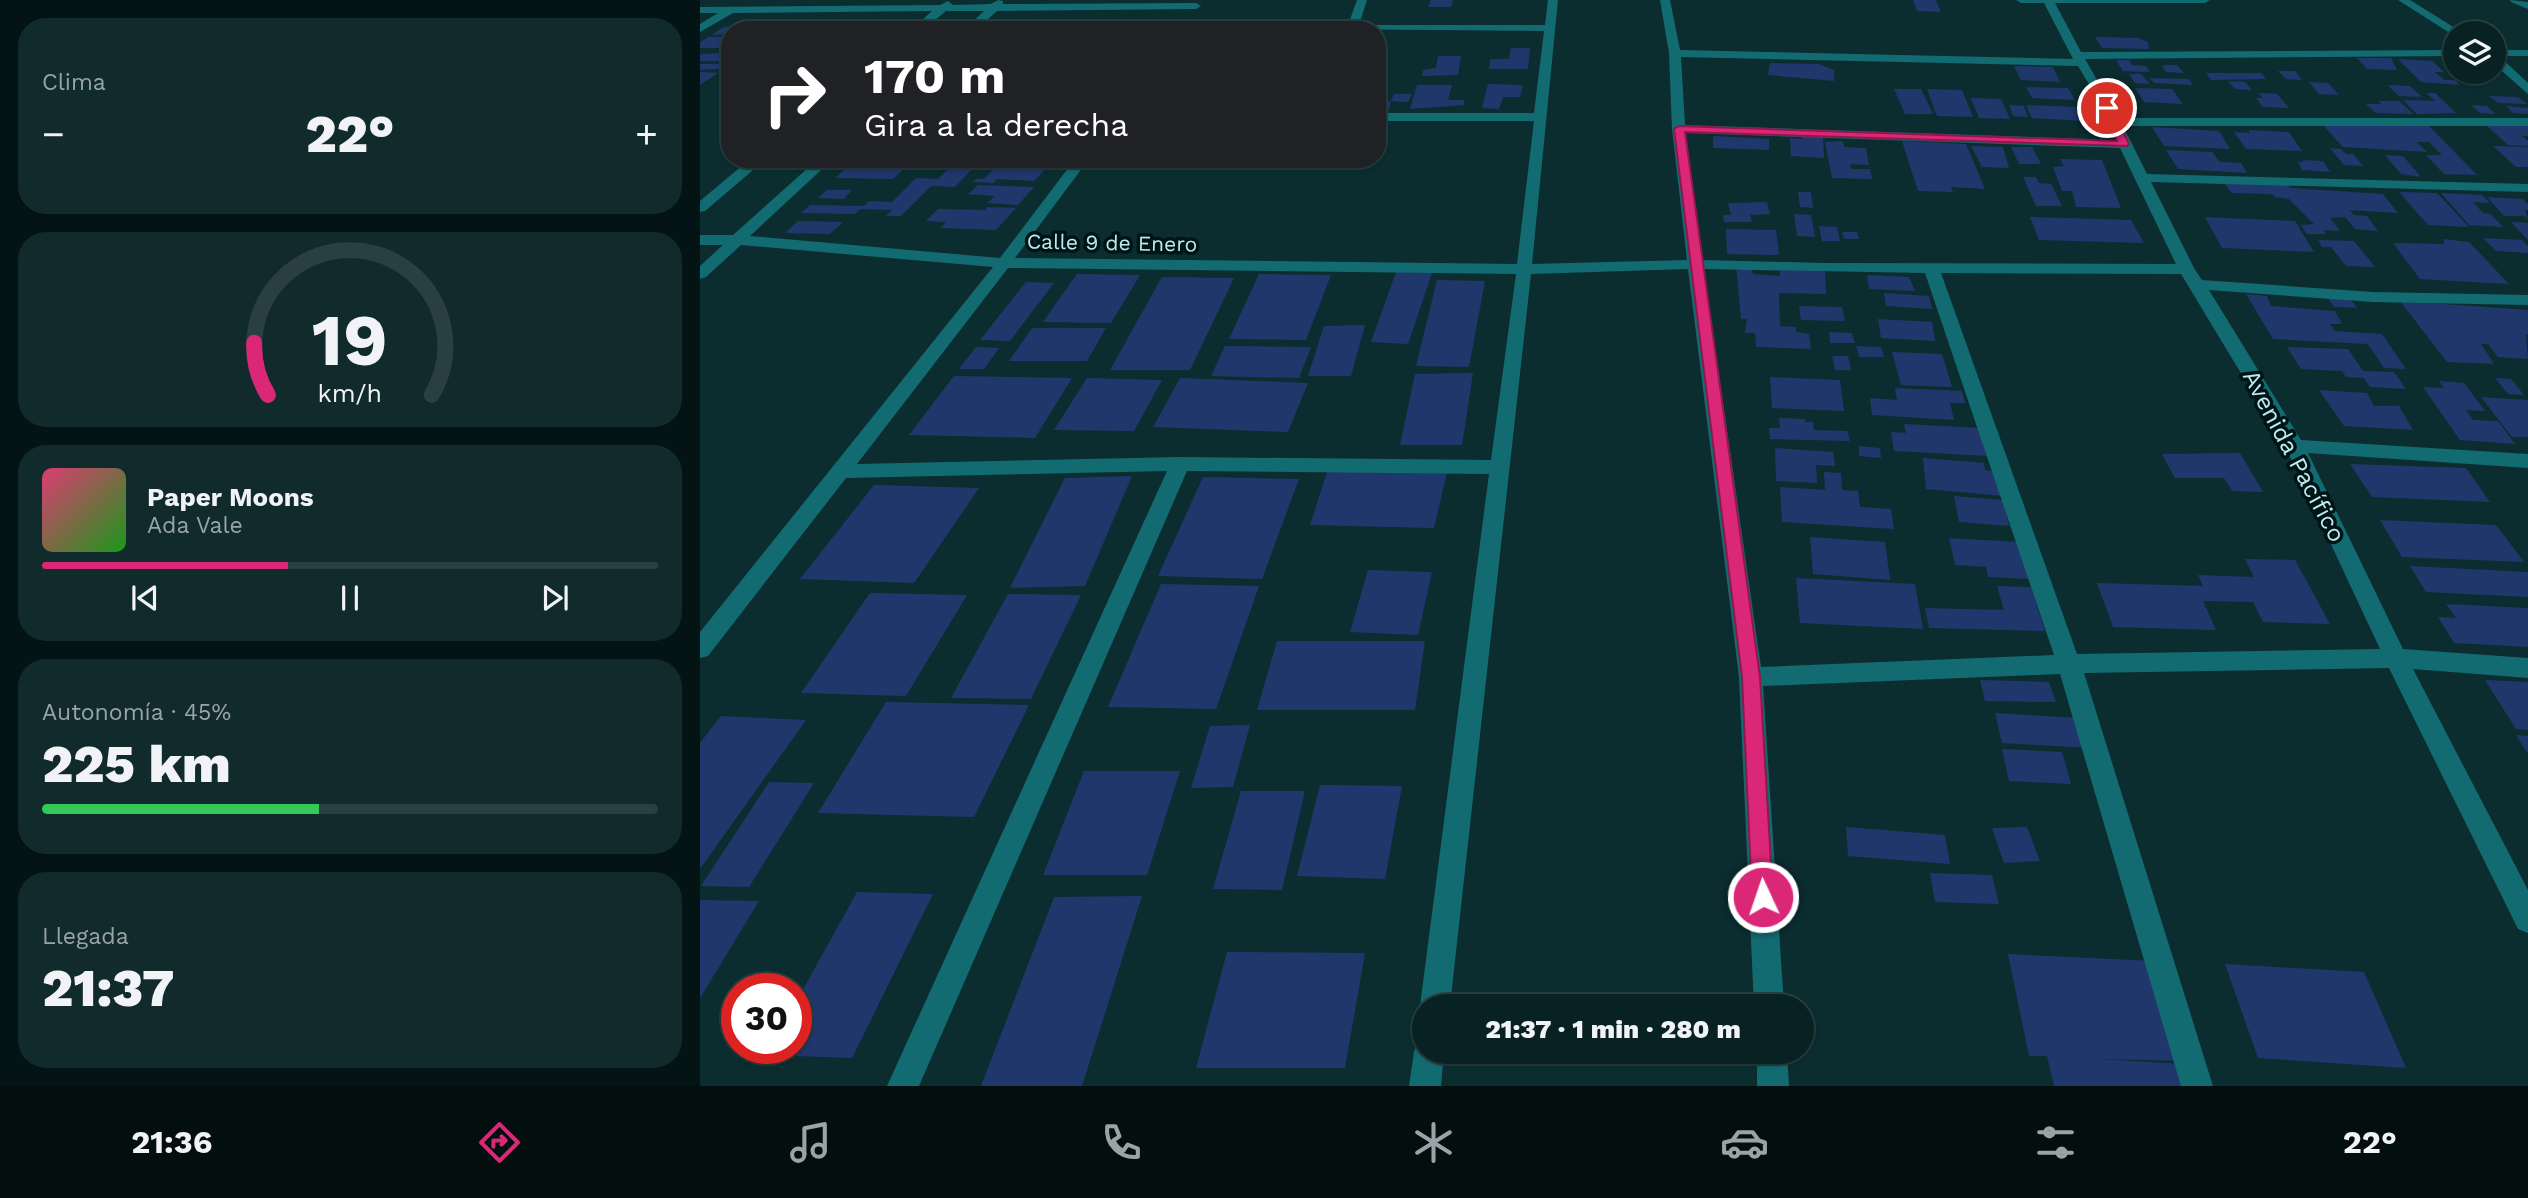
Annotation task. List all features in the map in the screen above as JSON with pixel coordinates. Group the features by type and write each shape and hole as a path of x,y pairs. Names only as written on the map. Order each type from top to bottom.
{"street":[{"path":"700,29 746,0"},
{"path":"1355,21 1363,0"},
{"path":"1436,994 1524,269 1553,0"},
{"path":"1665,0 1675,53 1679,129 1695,264 1751,677 1768,994"},
{"path":"2021,0 2204,0"},
{"path":"2403,0 2443,24"},
{"path":"2515,0 2528,6"},
{"name":"Avenida Pacífico","path":"2049,1 2101,94 2186,269 2295,446 2396,658 2528,919"},
{"path":"700,10 998,3 1199,3"},
{"path":"979,21 998,3"},
{"path":"1185,21 1199,3"},
{"path":"927,21 948,4"},
{"path":"1386,28 1551,28"},
{"path":"1675,53 2080,60 2443,53"},
{"path":"2506,54 2528,53"},
{"path":"2506,67 2528,90"},
{"path":"1386,117 1541,117"},
{"path":"2113,122 2239,125 2300,122 2528,122"},
{"path":"1679,129 2124,144"},
{"path":"700,208 748,168"},
{"path":"700,274 816,168"},
{"path":"700,649 842,471 1075,168"},
{"path":"2140,177 2528,188"},
{"name":"Calle 9 de Enero","path":"700,240 737,240 1004,263 1524,269 1695,264 2186,269"},
{"path":"1931,268 2069,664 2197,1086"},
{"path":"2197,284 2373,297 2528,300"},
{"path":"2295,446 2528,461"},
{"path":"842,471 1180,464 1499,467"},
{"path":"903,1086 1180,464"},
{"path":"1751,677 2069,664 2396,658 2528,668"},
{"path":"1425,1086 1428,1064"},
{"path":"1772,1064 1773,1086"}],"building":[{"path":"1431,0 1453,0 1451,7 1428,7"},
{"path":"1913,0 1936,0 1941,12 1917,11"},
{"path":"1009,19 1027,19 1025,21 1007,21"},
{"path":"709,37 721,37 721,48 700,48 700,42"},
{"path":"2095,37 2138,38 2148,42 2149,49 2102,48"},
{"path":"1511,48 1530,48 1528,69 1489,69 1490,59 1509,59"},
{"path":"721,53 721,61 700,61 700,54"},
{"path":"1438,56 1461,56 1458,75 1422,76 1423,70 1436,68"},
{"path":"2357,58 2391,58 2397,70 2367,69"},
{"path":"2398,59 2432,61 2443,71 2435,72 2443,79 2443,84 2421,82"},
{"path":"2116,60 2129,60 2132,65 2146,66 2150,72 2123,71"},
{"path":"1770,63 1819,64 1834,70 1834,81 1768,75"},
{"path":"700,64 721,64 721,69 700,70"},
{"path":"2177,65 2184,73 2166,72 2162,66"},
{"path":"2014,66 2053,67 2060,82 2021,80"},
{"path":"2278,71 2295,71 2302,80 2286,79"},
{"path":"700,72 718,73 700,85"},
{"path":"2206,73 2261,73 2266,79 2211,80"},
{"path":"2129,74 2141,74 2150,84 2135,83"},
{"path":"2150,78 2189,79 2193,85 2154,83"},
{"path":"2228,81 2245,82 2252,90 2235,89"},
{"path":"2309,82 2328,83 2339,95 2319,94"},
{"path":"1488,84 1523,85 1520,97 1503,97 1499,109 1482,108"},
{"path":"1417,85 1452,85 1448,100 1464,100 1464,105 1410,109"},
{"path":"2387,85 2410,86 2422,97 2399,96"},
{"path":"2026,87 2068,88 2075,100 2032,98"},
{"path":"2135,88 2172,89 2183,104 2144,102"},
{"path":"1894,89 1921,89 1933,114 1905,114"},
{"path":"1927,89 1962,90 1973,117 1937,116"},
{"path":"2258,93 2277,94 2289,108 2263,107 2256,98 2263,98"},
{"path":"2426,93 2435,93 2456,113 2417,114 2403,100 2435,101"},
{"path":"1394,94 1412,94 1408,102 1391,101"},
{"path":"2489,96 2518,97 2527,104 2498,103"},
{"path":"1971,98 2001,99 2010,119 1979,118"},
{"path":"1386,101 1391,101 1389,110 1386,110"},
{"path":"2379,101 2399,101 2413,114 2376,113 2366,104 2382,104"},
{"path":"2009,105 2024,106 2028,117 2013,116"},
{"path":"2026,105 2079,107 2085,121 2032,118"},
{"path":"2471,105 2487,106 2496,114 2480,113"},
{"path":"2506,106 2528,108 2528,114 2513,113"},
{"path":"2426,123 2477,175 2444,174 2426,155 2442,155 2429,142 2416,142 2427,152 2343,147 2323,125"},
{"path":"2484,123 2528,125 2528,136 2522,136 2528,141 2528,146 2508,145"},
{"path":"2152,127 2219,131 2230,149 2164,146"},
{"path":"2249,130 2289,132 2302,151 2246,149 2234,132 2250,133"},
{"path":"1713,136 1769,139 1769,150 1713,148"},
{"path":"1801,136 1823,136 1824,158 1791,156 1790,138 1801,139"},
{"path":"1843,141 1844,147 1866,148 1869,165 1850,164 1851,169 1870,169 1872,179 1832,178 1825,142"},
{"path":"1902,141 1966,144 1985,189 1951,187 1953,192 1918,191"},
{"path":"1971,146 2003,147 2009,168 1982,167"},
{"path":"2493,146 2528,147 2528,167 2516,167"},
{"path":"2011,147 2032,147 2041,164 2019,164"},
{"path":"2330,148 2353,154 2363,166 2344,165"},
{"path":"2166,150 2212,152 2220,162 2241,163 2247,173 2178,169"},
{"path":"2385,155 2403,156 2421,177 2401,174"},
{"path":"2060,159 2102,160 2121,208 2076,207 2072,191 2062,191 2053,167 2064,166"},
{"path":"2302,160 2323,161 2330,172 2302,170 2298,162 2304,162"},
{"path":"846,168 905,168 893,179 835,178"},
{"path":"949,168 973,168 955,187 931,186 901,216 886,216 892,210 860,209 855,214 801,213 810,205 864,206 869,201 892,202 916,178 938,179"},
{"path":"995,168 1046,168 1034,181 997,179 994,183 973,182 976,179 984,179"},
{"path":"2023,177 2036,177 2039,183 2051,184 2062,206 2036,206"},
{"path":"2221,180 2285,182 2291,188 2383,194 2398,213 2350,210 2354,215 2367,216 2378,231 2355,229 2345,217 2330,218 2340,231 2323,230 2326,234 2307,234 2301,225 2314,224 2289,199 2272,194 2232,193"},
{"path":"978,185 1034,187 1018,205 987,203 995,196 968,194"},
{"path":"827,190 852,190 844,199 818,198"},
{"path":"1798,192 1811,192 1813,208 1800,207"},
{"path":"2399,192 2437,193 2469,227 2428,225"},
{"path":"2441,193 2482,195 2490,203 2473,202 2483,213 2491,214 2503,227 2469,225"},
{"path":"2487,197 2522,199 2528,204 2528,210 2525,210 2528,220 2524,216 2504,216"},
{"path":"1767,202 1770,214 1750,215 1752,222 1724,222 1723,215 1731,215 1728,203"},
{"path":"987,207 1016,208 996,230 940,228 946,222 926,221 938,209 986,210"},
{"path":"1794,214 1811,215 1815,237 1797,236"},
{"path":"2030,217 2131,220 2144,243 2039,240"},
{"path":"2205,217 2295,221 2314,252 2222,248"},
{"path":"798,221 843,222 830,234 785,233"},
{"path":"2511,222 2528,223 2528,239 2526,238"},
{"path":"1819,226 1837,227 1840,241 1822,241"},
{"path":"1726,229 1776,230 1779,255 1727,254"},
{"path":"1842,232 1857,232 1859,239 1844,239"},
{"path":"2483,238 2522,240 2528,246 2528,253 2496,251"},
{"path":"2443,239 2469,242 2509,284 2420,279 2393,243 2445,244"},
{"path":"2318,240 2354,241 2375,267 2346,266 2331,247 2322,247"},
{"path":"1736,266 1751,267 1753,274 1780,276 1779,267 1825,270 1826,294 1779,293 1780,326 1796,327 1796,332 1809,334 1811,349 1756,347 1755,333 1745,333 1747,319 1741,319"},
{"path":"1396,272 1432,273 1408,344 1371,342"},
{"path":"1077,274 1140,275 1111,323 1043,322"},
{"path":"1259,274 1331,275 1306,340 1229,339"},
{"path":"1867,275 1909,277 1915,291 1869,289"},
{"path":"1162,277 1234,278 1190,370 1110,370"},
{"path":"1437,280 1485,281 1469,367 1416,366"},
{"path":"1026,282 1054,283 1010,341 980,340"},
{"path":"1884,293 1929,296 1932,309 1886,306"},
{"path":"2246,294 2267,296 2271,306 2335,311 2342,324 2330,324 2335,331 2382,334 2406,369 2384,368 2368,344 2273,339"},
{"path":"2325,294 2348,295 2357,308 2334,307"},
{"path":"2400,301 2528,310 2528,359 2498,357 2488,344 2481,344 2494,364 2447,362"},
{"path":"1799,306 1842,307 1845,321 1801,320"},
{"path":"1878,319 1932,322 1935,341 1881,338"},
{"path":"1365,325 1351,376 1308,376 1324,326"},
{"path":"1032,328 1106,328 1087,361 1009,361"},
{"path":"1829,332 1852,333 1855,343 1830,343"},
{"path":"1225,346 1311,347 1299,378 1211,376"},
{"path":"1856,346 1881,347 1884,357 1859,357"},
{"path":"976,347 999,348 984,369 959,369"},
{"path":"2287,347 2348,349 2363,371 2394,372 2406,389 2370,387 2364,378 2346,377 2342,371 2301,369"},
{"path":"1892,352 1942,354 1952,387 1901,385"},
{"path":"1832,356 1848,356 1851,370 1835,370"},
{"path":"1473,373 1462,445 1400,445 1415,374"},
{"path":"954,376 1072,378 1035,438 909,435"},
{"path":"1770,377 1840,380 1844,411 1772,408"},
{"path":"1087,378 1162,380 1134,431 1054,430"},
{"path":"1180,378 1308,383 1288,432 1153,427"},
{"path":"2495,378 2511,379 2524,395 2508,394"},
{"path":"2439,381 2464,383 2485,411 2466,410 2473,420 2498,421 2515,444 2460,440 2423,387 2444,388"},
{"path":"1895,388 1962,391 1965,403 1950,403 1954,420 1872,415 1870,398 1897,400"},
{"path":"2319,390 2367,393 2374,406 2399,406 2413,430 2344,426"},
{"path":"2481,397 2528,400 2528,437 2512,437"},
{"path":"1779,418 1805,419 1805,422 1813,422 1814,430 1847,431 1850,441 1770,439 1769,428 1780,428"},
{"path":"1904,424 1980,428 1987,456 1894,451 1891,432 1906,433"},
{"path":"1859,446 1880,448 1881,458 1859,456"},
{"path":"1775,448 1833,452 1835,466 1816,465 1817,483 1776,481"},
{"path":"2240,453 2263,492 2232,491 2224,478 2175,478 2162,454"},
{"path":"1923,458 1984,463 1985,470 1999,472 2004,496 1926,489"},
{"path":"2350,464 2466,468 2490,502 2372,497"},
{"path":"1328,469 1447,472 1434,528 1310,525"},
{"path":"1824,472 1841,473 1842,490 1858,491 1860,507 1891,509 1894,529 1782,522 1780,487 1825,490"},
{"path":"1132,476 1085,586 1010,588 1065,478"},
{"path":"1203,477 1299,479 1262,579 1158,576"},
{"path":"874,485 979,488 914,583 800,579"},
{"path":"1954,496 2003,500 2009,526 1959,522"},
{"path":"2380,520 2496,525 2524,562 2402,557"},
{"path":"1810,537 1885,542 1890,580 1813,574"},
{"path":"1949,538 2020,542 2029,579 1988,577 1986,567 1955,565"},
{"path":"2245,559 2295,560 2330,624 2263,622 2253,602 2203,601 2216,630 2113,627 2097,583 2203,586 2198,575 2254,577"},
{"path":"2410,566 2528,572 2528,597 2426,592"},
{"path":"1368,570 1432,572 1418,635 1350,632"},
{"path":"1796,578 1915,584 1923,629 1800,623"},
{"path":"1161,584 1259,586 1216,709 1108,707"},
{"path":"1997,586 2031,587 2045,631 1929,628 1925,608 2004,610"},
{"path":"870,593 967,595 906,696 801,693"},
{"path":"1008,594 1081,595 1031,699 951,698"},
{"path":"2446,604 2528,608 2528,647 2454,643 2438,617 2456,618"},
{"path":"1277,641 1425,641 1415,710 1257,710"},
{"path":"1980,680 2049,682 2056,702 1985,701"},
{"path":"2485,680 2528,682 2528,730 2516,729"},
{"path":"886,702 1029,705 974,817 818,813"},
{"path":"1995,713 2081,718 2090,748 2002,743"},
{"path":"721,716 806,720 700,869 700,743"},
{"path":"1250,725 1233,787 1191,788 1210,726"},
{"path":"2516,735 2528,736 2528,754"},
{"path":"2002,749 2062,752 2071,784 2009,781"},
{"path":"1084,771 1180,771 1147,875 1043,875"},
{"path":"769,782 814,783 749,887 701,886"},
{"path":"1320,785 1402,786 1385,879 1297,876"},
{"path":"1241,791 1305,791 1282,890 1213,889"},
{"path":"1846,827 1945,835 1950,864 1848,856"},
{"path":"2027,827 2040,861 2004,863 1992,828"},
{"path":"1930,873 1992,875 1999,904 1935,902"},
{"path":"857,892 933,894 852,1058 812,1057 812,973"},
{"path":"1142,896 1082,1086 981,1086 1054,897"},
{"path":"700,900 759,901 700,998"},
{"path":"1227,952 1365,953 1345,1068 1196,1068"},
{"path":"2008,954 2154,961 2184,1061 2097,1059 2183,1064 2190,1086 2054,1086 2047,1056 2029,1056"},
{"path":"2225,964 2364,972 2406,1068 2258,1058"}],"route":[{"path":"1763,897 1751,677 1679,129 1879,138 2124,144 2107,108"}]}
